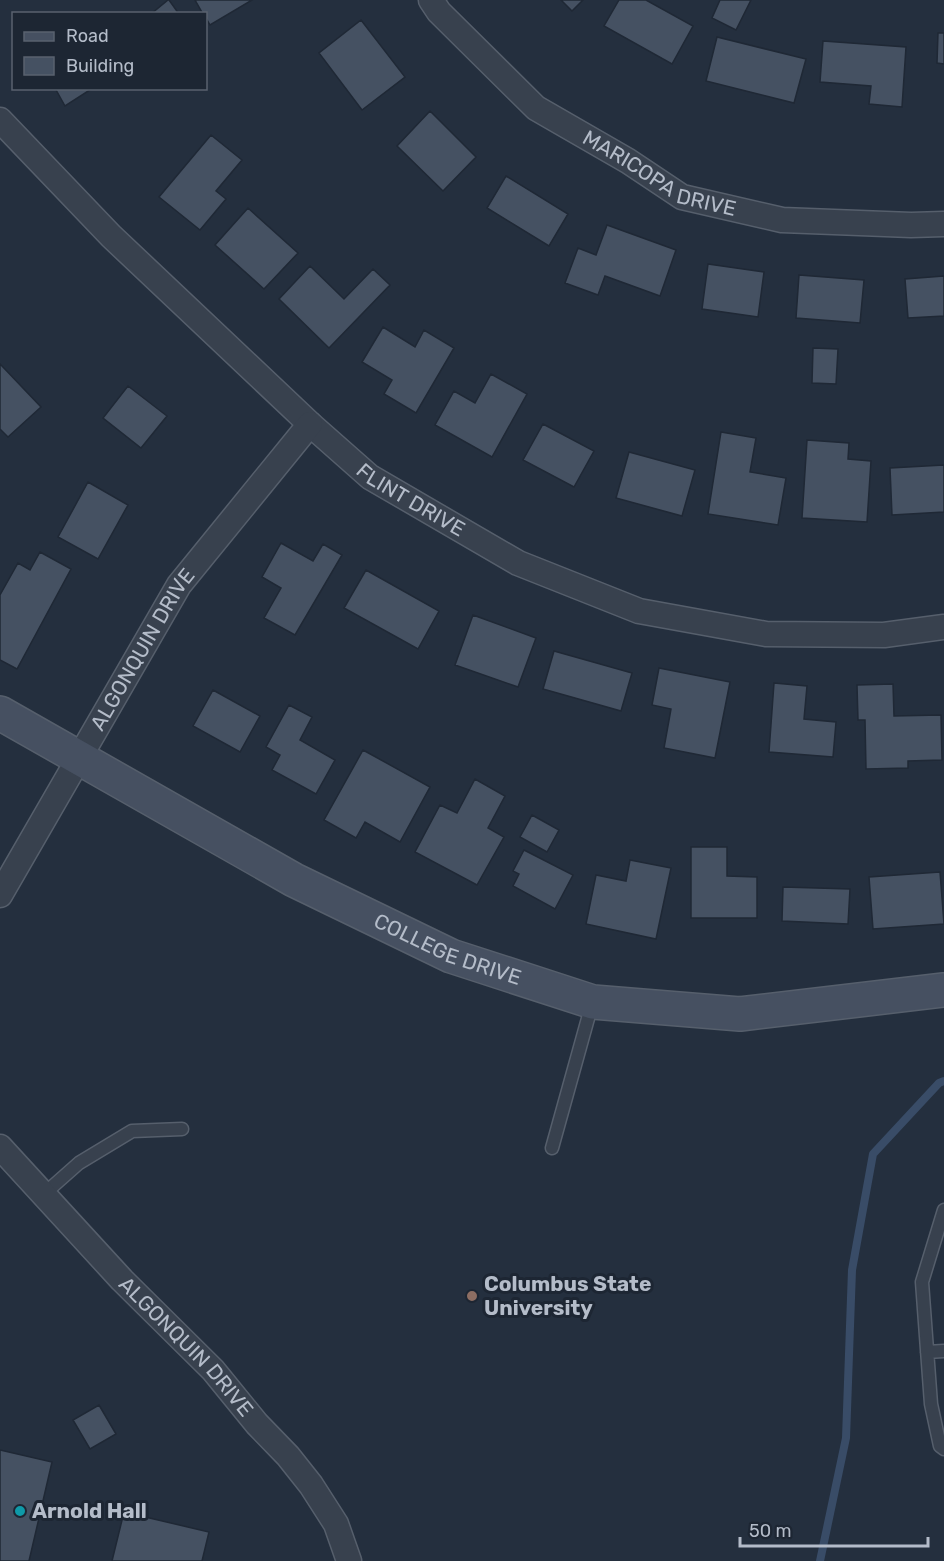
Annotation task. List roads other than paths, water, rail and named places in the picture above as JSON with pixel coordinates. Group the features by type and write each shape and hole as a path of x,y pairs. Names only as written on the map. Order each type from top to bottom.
{"street":[{"name":"MARICOPA DRIVE","path":"430,0 439,12 536,108 628,161 682,197 782,220 911,225 944,224"},
{"name":"FLINT DRIVE","path":"0,120 111,236 310,424 370,477 518,563 639,611 766,633 884,635 944,627"},
{"name":"ALGONQUIN DRIVE","path":"0,894 179,585 310,424"},
{"name":"COLLEGE DRIVE","path":"0,713 294,880 451,956 593,1002 740,1014 944,990"},
{"name":"ALGONQUIN DRIVE","path":"0,1147 122,1280 213,1370 257,1424 288,1456 311,1485 336,1524 349,1561"}],"lane":[{"path":"552,1148 593,1002"},
{"path":"44,1194 79,1163 132,1131 182,1129"},
{"path":"944,1210 922,1282 931,1404 940,1446 944,1449"},
{"path":"927,1352 944,1351"}],"waterway":[{"path":"820,1561 846,1438 852,1270 873,1154 939,1083 944,1081"}],"place":[{"name":"Columbus State University","path":"472,1296"},
{"name":"Arnold Hall","path":"20,1511"}]}
